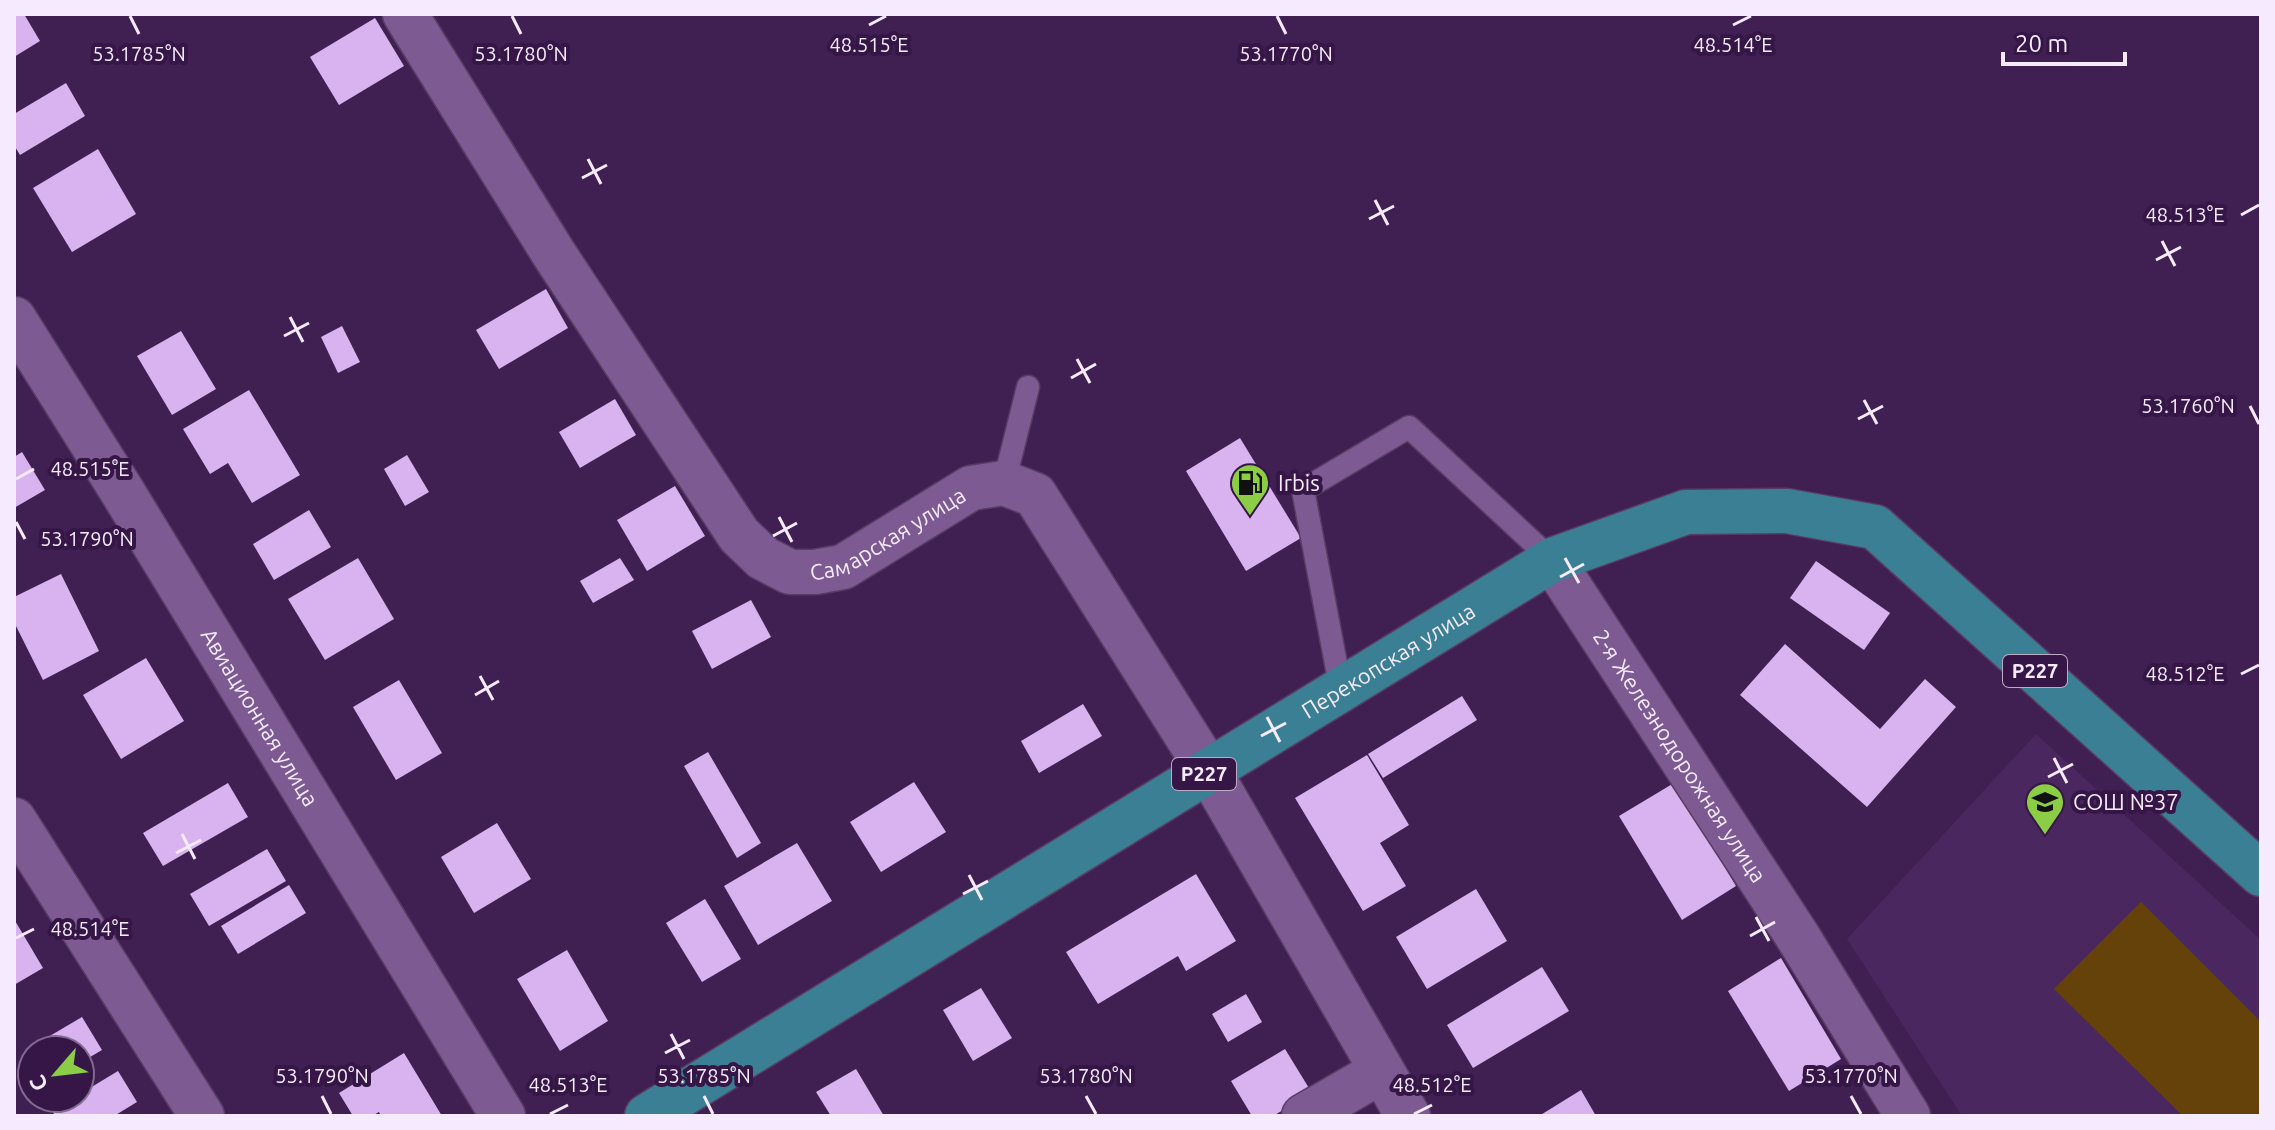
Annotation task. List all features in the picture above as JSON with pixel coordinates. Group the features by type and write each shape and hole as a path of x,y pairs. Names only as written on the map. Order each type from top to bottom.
{"main road":[{"name":"Перекопская улица","path":"647,1116 1552,560 1686,512 1787,511 1875,527 2261,874"}],"street":[{"name":"Самарская улица","path":"405,14 554,254 731,523 763,558 790,572 843,567 971,488 1004,483"},
{"name":"Авиационная улица","path":"14,319 503,1116"},
{"path":"1004,483 1035,495 1209,771 1408,1116"},
{"name":"2-я Железнодорожная улица","path":"1552,560 1798,937 1908,1116"},
{"path":"14,820 202,1116"},
{"path":"1304,1116 1380,1072"}],"lane":[{"path":"1004,483 1028,387"},
{"path":"1341,690 1303,490 1409,427 1552,560"}],"shaded area":[{"name":"СОШ №37","path":"2036,734 2261,940 2261,1116 1962,1116 1847,939"},
{"path":"2141,902 2261,1022 2261,1116 2183,1116 2054,989"}],"building":[{"path":"14,14 24,14 40,41 14,57"},
{"path":"375,18 404,66 339,105 310,57"},
{"path":"66,83 85,116 20,155 14,145 14,114"},
{"path":"98,149 136,214 72,252 33,188"},
{"path":"546,289 568,328 499,369 476,330"},
{"path":"342,326 360,362 338,373 321,337"},
{"path":"181,331 216,389 172,415 137,356"},
{"path":"249,390 300,475 252,503 228,463 210,474 183,429"},
{"path":"615,399 636,435 580,468 559,432"},
{"path":"1240,438 1301,538 1246,571 1186,471"},
{"path":"22,452 45,490 14,508 14,457"},
{"path":"407,455 429,492 405,506 384,469"},
{"path":"675,486 705,536 647,571 617,520"},
{"path":"309,510 331,547 274,580 253,544"},
{"path":"358,558 394,619 325,660 288,599"},
{"path":"620,558 634,580 593,603 580,581"},
{"path":"1816,561 1890,613 1864,650 1790,598"},
{"path":"61,574 99,651 43,680 14,622 14,597"},
{"path":"751,600 771,637 712,669 692,631"},
{"path":"1785,644 1880,729 1925,679 1956,707 1867,807 1740,695"},
{"path":"146,658 184,721 121,759 83,695"},
{"path":"399,680 442,753 396,780 353,707"},
{"path":"1462,696 1477,720 1383,778 1368,754"},
{"path":"1083,704 1102,736 1039,773 1021,741"},
{"path":"708,752 761,843 737,858 684,766"},
{"path":"1367,755 1409,825 1380,843 1406,886 1363,911 1295,798"},
{"path":"914,782 946,832 881,872 850,822"},
{"path":"228,783 248,817 163,866 143,833"},
{"path":"1674,783 1736,886 1682,920 1619,816"},
{"path":"497,823 531,879 474,913 441,857"},
{"path":"797,843 832,901 758,945 724,886"},
{"path":"267,849 286,881 209,926 190,894"},
{"path":"1196,874 1236,941 1186,971 1178,956 1098,1004 1066,952"},
{"path":"289,885 306,913 238,954 221,926"},
{"path":"1476,889 1507,941 1427,989 1396,937"},
{"path":"705,899 741,959 702,982 666,923"},
{"path":"14,919 43,968 14,985"},
{"path":"567,950 608,1021 560,1051 517,979"},
{"path":"1781,958 1841,1059 1789,1091 1728,991"},
{"path":"1542,967 1569,1011 1473,1068 1447,1025"},
{"path":"981,988 1012,1038 973,1061 943,1010"},
{"path":"1246,994 1262,1022 1228,1042 1212,1014"},
{"path":"82,1017 92,1034 53,1034"},
{"path":"96,1040 102,1050 96,1054"},
{"path":"1285,1049 1312,1093 1273,1116 1252,1116 1231,1081"},
{"path":"404,1053 442,1116 381,1116 379,1112 372,1116 353,1116 339,1093"},
{"path":"856,1069 884,1116 831,1116 816,1092"},
{"path":"118,1071 137,1102 114,1116 55,1116 96,1114 96,1084"},
{"path":"1581,1090 1596,1116 1539,1116"}],"place":[{"name":"Irbis","path":"1250,517"},
{"name":"СОШ №37","path":"2045,836"}]}
